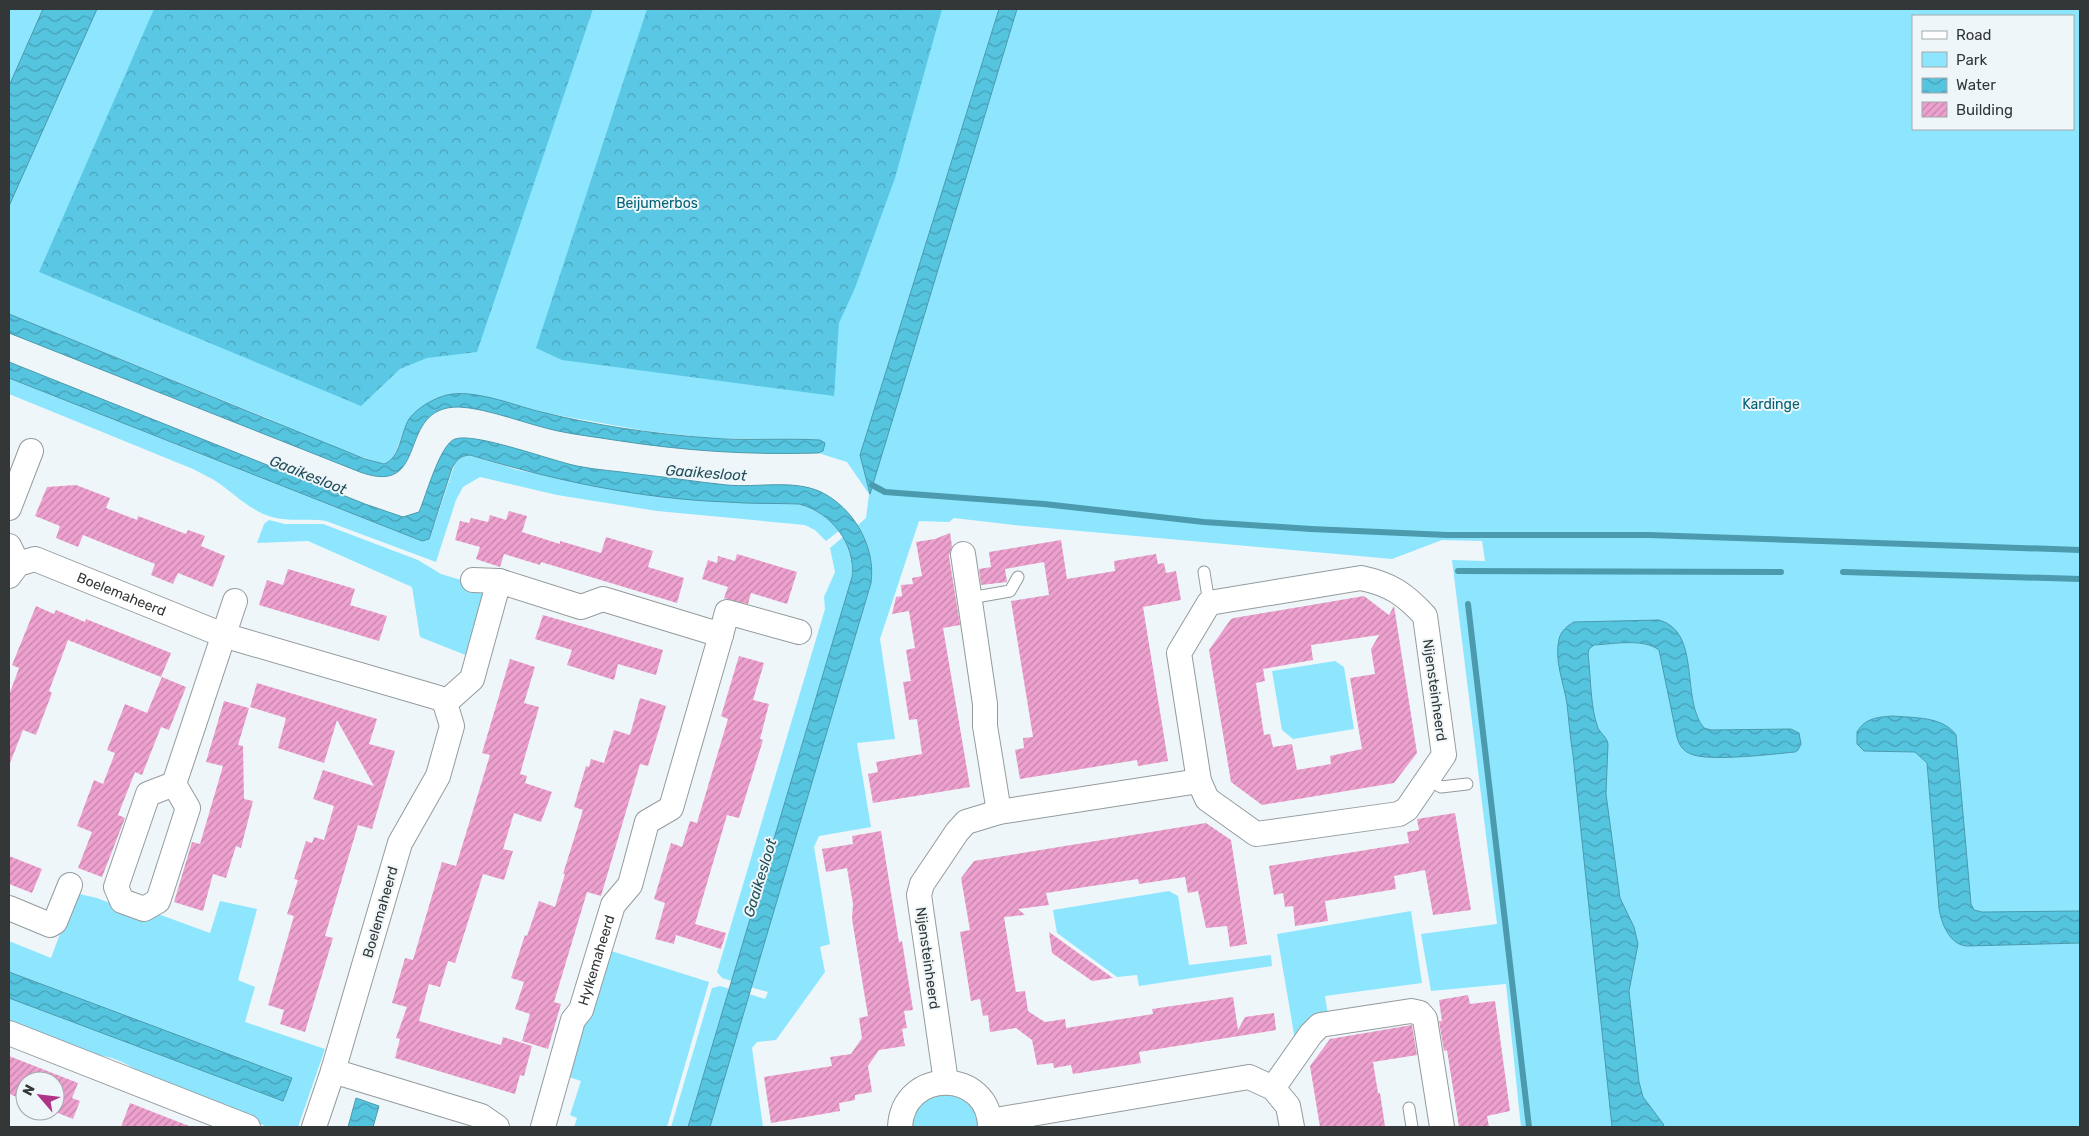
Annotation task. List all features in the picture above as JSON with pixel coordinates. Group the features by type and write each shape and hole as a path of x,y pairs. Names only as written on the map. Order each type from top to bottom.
{"street":[{"path":"9,508 31,451"},
{"path":"963,554 985,704 985,726 999,812"},
{"name":"Boelemaheerd","path":"12,562 35,560 223,635 439,698 445,703 452,726 438,776 400,843 333,1071 314,1127"},
{"name":"Nijensteinheerd","path":"1361,578 1380,582 1394,588 1426,616 1444,755 1428,779 1407,809 1398,814 1256,834 1207,799 1199,780 1179,653 1209,603 1361,578"},
{"path":"474,580 499,581 581,607 603,599 721,635"},
{"path":"445,703 472,679 499,581"},
{"path":"174,784 148,794 116,887 122,901 144,909 158,902 188,808 174,784 235,601"},
{"name":"Hylkemaheerd","path":"543,1127 573,1020 581,1010 613,905 630,884 648,822 671,808 727,612 799,632"},
{"name":"Nijensteinheerd","path":"946,1082 919,895 922,884 957,832 966,822 999,812 1199,780"},
{"path":"9,908 50,925 55,922 70,885"},
{"path":"1273,1088 1311,1034 1320,1025 1411,1011 1420,1013 1425,1019 1442,1127"},
{"path":"9,1033 248,1127"},
{"path":"333,1071 486,1123"},
{"path":"900,1127 904,1106 918,1091 936,1083 946,1082 962,1085 975,1094 982,1101 990,1124 1249,1076 1273,1088 1288,1106 1292,1127"}],"lane":[{"path":"1204,572 1209,603"},
{"path":"970,598 1010,591 1018,577"},
{"path":"1428,779 1441,787 1467,784"},
{"path":"1409,1108 1412,1127"}],"green space":[{"name":"Kardinge","path":"9,9 2080,9 2080,1127 1521,1127 1506,984 1431,991 1421,934 1497,924 1452,560 1485,561 1482,541 1442,540 1392,559 954,518 949,522 919,521 880,639 895,739 857,743 871,827 819,836 814,847 830,944 820,947 825,972 776,1040 757,1042 752,1048 763,1127 710,1127 749,994 765,999 768,992 750,987 871,583 872,568 869,553 858,525 866,518 869,494 847,462 818,453 821,452 820,440 709,438 646,431 551,414 428,404 413,416 405,428 392,459 387,463 379,463 327,445 269,419 9,314"},
{"path":"154,9 593,9 477,352 427,358 400,369 361,406 39,272"},
{"name":"Beijumerbos","path":"647,9 942,9 895,178 855,288 839,323 834,396 562,360 536,348"},
{"path":"9,378 422,541 435,523 455,463 460,457 469,455 518,470 625,491 726,502 799,504 821,514 839,531 826,541 815,530 805,525 657,511 557,495 480,477 463,487 456,500 436,562 326,521 285,519 264,514 249,506 214,480 193,469 9,394"},
{"path":"269,520 285,524 323,524 418,560 441,574 488,588 468,656 420,637 412,587 308,541 257,543 264,524"},
{"path":"843,537 851,560 850,585 732,981 722,978 717,972 825,609 824,597 835,572 830,548"},
{"path":"1335,661 1344,667 1354,729 1293,739 1282,730 1272,671"},
{"path":"1169,891 1178,896 1189,965 1271,955 1272,966 1139,986 1137,975 1117,977 1057,933 1053,910"},
{"path":"75,893 97,898 148,918 158,914 210,933 220,901 257,909 238,980 255,987 245,1022 325,1049 298,1127 268,1127 135,1078 135,1069 115,1059 93,1056 9,1024 9,998 283,1100 291,1078 9,972 9,941 51,958"},
{"path":"1411,911 1422,983 1325,996 1328,1015 1295,1040 1277,934"},
{"path":"608,950 709,982 667,1127 574,1127 577,1118 570,1115 581,1081 566,1076 581,1025 587,1021"},
{"path":"720,986 730,989 688,1127 671,1127 712,988"},
{"path":"936,1094 953,1095 965,1100 974,1110 979,1127 912,1127 919,1107"}],"water":[{"path":"43,9 97,9 9,206 9,86"},
{"path":"999,9 1017,9 870,494 860,455"},
{"path":"9,314 365,459 384,464 394,457 406,424 412,415 421,407 437,398 457,394 492,398 558,416 601,425 645,431 724,439 820,440 825,443 823,451 818,453 741,453 640,444 565,432 495,413 459,407 439,411 426,420 406,463 397,473 382,477 360,472 9,333"},
{"path":"9,362 365,504 403,517 419,512 434,471 449,443 455,439 465,438 496,443 592,469 727,485 787,485 810,488 833,499 853,518 866,543 870,556 872,569 871,583 710,1127 688,1127 852,577 850,553 839,531 831,522 811,508 799,504 745,503 662,497 565,480 470,455 459,458 452,468 429,539 422,541 9,378"},
{"path":"1659,620 1672,627 1681,638 1686,652 1693,701 1697,716 1704,728 1711,730 1791,729 1799,733 1801,744 1795,752 1742,757 1712,757 1688,753 1678,740 1659,650 1652,646 1637,643 1594,645 1589,649 1593,711 1598,728 1608,744 1606,794 1620,898 1634,927 1638,944 1629,991 1639,1082 1643,1097 1664,1125 1662,1127 1612,1127 1573,755 1558,647 1561,634 1574,622"},
{"path":"1893,716 1936,721 1943,724 1956,735 1971,904 1974,910 1982,912 2080,911 2080,943 1968,946 1962,945 1951,938 1944,927 1939,908 1927,763 1915,752 1864,751 1857,744 1857,732 1860,727 1868,721 1877,718"},
{"path":"9,972 292,1078 283,1101 9,998"},
{"path":"356,1098 379,1106 373,1127 348,1127"}],"building":[{"path":"76,485 110,498 106,508 137,520 138,516 186,534 188,530 205,536 201,546 225,556 213,587 178,573 173,584 151,575 155,564 83,535 78,547 56,538 60,526 35,516 47,487"},
{"path":"509,511 527,516 522,532 560,544 560,541 601,553 606,537 653,551 648,567 684,578 677,603 541,562 540,565 504,554 500,567 476,559 480,547 455,540 460,521 469,523 471,518 488,522 490,515 506,520"},
{"path":"950,533 952,546 949,556 960,625 943,628 970,787 873,803 868,774 878,772 876,762 922,754 917,719 909,720 903,682 911,681 906,650 915,648 909,611 892,614 896,597 902,596 901,585 913,584 912,578 922,576 916,542 935,539"},
{"path":"1061,540 1067,579 1115,571 1114,561 1156,554 1158,564 1164,563 1166,573 1176,571 1181,600 1143,607 1168,761 1138,766 1137,760 1020,779 1015,750 1024,748 1023,738 1033,737 1011,601 1049,595 1044,562 1005,569 1007,582 981,585 979,569 991,567 989,552"},
{"path":"737,554 797,572 787,604 751,593 748,604 726,599 724,598 728,587 702,579 708,560 717,563 718,556 735,561"},
{"path":"288,569 355,589 350,605 387,616 379,641 259,605 267,580 283,585"},
{"path":"1364,596 1389,615 1394,606 1417,753 1394,783 1262,805 1231,782 1209,650 1231,619","holes":["1379,635 1371,649 1375,674 1350,678 1362,749 1330,756 1331,764 1297,770 1292,744 1273,747 1270,734 1264,735 1256,683 1265,681 1263,669 1313,660 1311,645"]},
{"path":"36,606 54,614 56,610 85,622 86,619 171,653 161,677 68,640 49,691 52,693 36,735 23,730 10,763 9,695 19,668 12,665"},
{"path":"543,615 663,650 656,675 618,664 614,680 567,665 572,650 535,639"},
{"path":"739,656 764,663 753,700 769,704 760,739 763,740 739,818 727,815 695,924 726,933 721,949 676,935 674,944 655,939 665,903 654,899 671,843 682,847 690,821 697,823 728,719 721,716"},
{"path":"510,659 535,667 524,703 539,707 520,774 527,776 525,783 552,792 541,822 514,813 503,849 513,851 504,880 483,874 455,963 448,961 440,987 429,984 419,1021 501,1045 503,1037 532,1046 524,1076 520,1075 515,1094 395,1058 400,1039 396,1038 407,1007 392,1003 405,958 413,960 442,862 456,866 490,755 482,753"},
{"path":"162,677 186,687 169,730 161,727 142,775 135,772 118,815 125,818 102,877 78,868 92,832 77,826 94,780 103,784 115,753 107,750 125,704 147,713"},
{"path":"257,683 377,719 369,744 395,751 372,829 358,825 325,936 333,938 305,1032 280,1024 284,1010 268,1005 294,916 287,914 298,880 294,879 306,841 312,843 314,837 324,840 334,806 313,799 323,770 374,786 337,720 324,763 278,748 286,718 250,707"},
{"path":"640,698 666,706 648,766 640,764 601,896 587,892 554,1002 561,1004 548,1049 522,1041 530,1014 515,1009 524,982 511,978 525,935 527,936 539,901 555,907 583,810 574,807 586,766 589,767 591,759 604,763 614,730 630,735"},
{"path":"224,701 249,708 238,745 243,746 244,799 253,801 241,848 236,846 226,878 213,874 203,911 174,902 192,842 200,844 223,766 206,762"},
{"path":"1455,813 1471,910 1433,915 1425,870 1394,876 1396,889 1325,901 1328,921 1295,926 1293,906 1285,907 1283,893 1274,895 1269,866 1409,843 1407,832 1419,830 1417,819"},
{"path":"1206,823 1231,840 1247,944 1230,947 1227,926 1206,928 1198,891 1188,893 1185,877 1139,884 1138,879 1046,893 1049,905 1018,909 1025,915 1004,917 1016,992 1025,991 1028,1011 1045,1022 1065,1019 1066,1028 1153,1014 1152,1009 1233,997 1238,1030 1245,1017 1274,1013 1276,1030 1139,1052 1141,1063 1073,1074 1071,1065 1054,1068 1053,1063 1037,1065 1032,1040 1016,1028 990,1032 988,1015 983,1016 980,999 971,1001 960,932 970,930 961,878 974,861"},
{"path":"881,831 899,942 902,941 913,1010 904,1011 907,1028 902,1029 905,1046 879,1050 868,1066 872,1092 855,1095 855,1100 839,1103 840,1111 771,1123 764,1077 832,1066 830,1057 851,1054 862,1038 859,1018 868,1016 852,919 853,904 847,868 826,872 822,849 853,844 852,836"},
{"path":"9,856 42,869 32,893 9,884"},
{"path":"1049,932 1113,978 1092,981 1052,953"},
{"path":"1468,995 1470,1004 1495,1001 1510,1111 1487,1116 1489,1127 1459,1127 1447,1050 1444,1051 1439,1021 1442,1021 1439,1000"},
{"path":"1412,1025 1417,1055 1373,1062 1385,1126 1320,1127 1310,1066 1330,1039"},
{"path":"9,1056 47,1071 15,1071 15,1096 9,1094"},
{"path":"65,1078 78,1083 72,1098 80,1101 73,1119 65,1116"},
{"path":"130,1103 189,1126 189,1127 121,1127"}],"waterway":[{"path":"872,485 885,492 1044,504 1204,522 1311,529 1447,535 1649,535 2080,550"},
{"path":"1458,571 1781,572"},
{"path":"1843,572 2080,579"},
{"path":"1468,604 1529,1127"}],"water label":[{"name":"Gaaikesloot","path":"706,473"},
{"name":"Gaaikesloot","path":"308,475"},
{"name":"Gaaikesloot","path":"760,878"}]}
